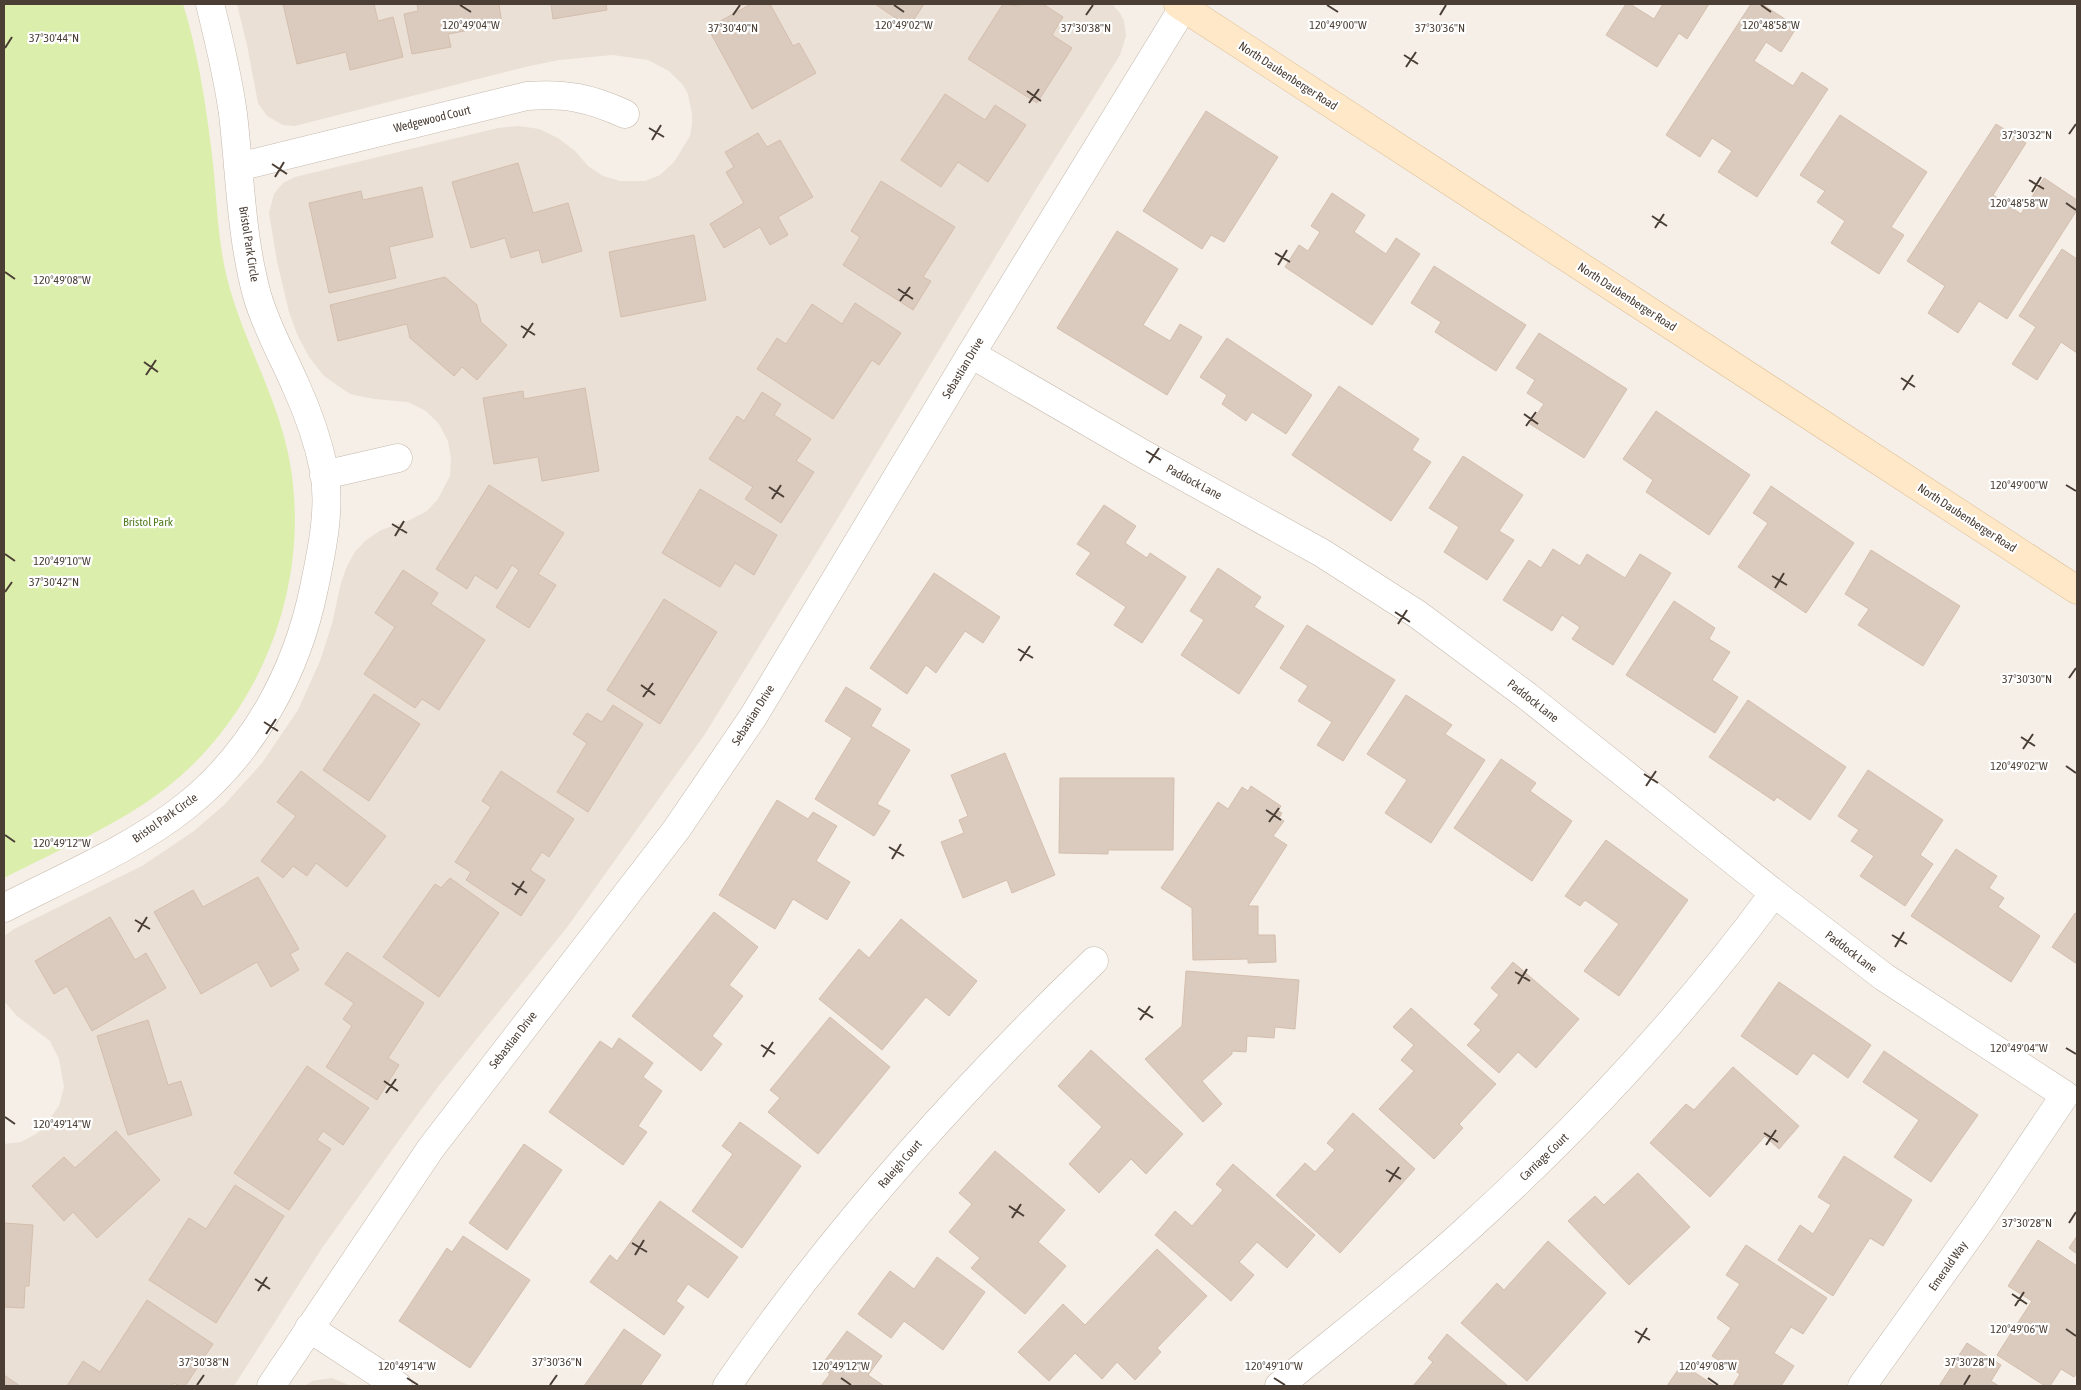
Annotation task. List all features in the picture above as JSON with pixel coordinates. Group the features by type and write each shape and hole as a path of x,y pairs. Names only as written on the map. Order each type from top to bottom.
{"street":[{"name":"Bristol Park Circle","path":"4,908 133,841 185,807 220,776 246,741 280,689 289,671 304,630 320,555 325,505 324,475 318,445 304,404 269,331 249,260 227,76 210,4"},
{"name":"Sebastian Drive","path":"271,1386 431,1148 634,887 716,774 758,708 1180,6"},
{"name":"North Daubenberger Road","path":"1180,6 2077,590"},
{"name":"Wedgewood Court","path":"238,167 527,96 571,95 591,100 625,114"},
{"name":"Paddock Lane","path":"971,354 1145,455 1322,553 1402,604 1527,696 1774,893 1884,977 2065,1095"},
{"path":"324,475 398,458"},
{"name":"Carriage Court","path":"1278,1386 1457,1239 1569,1132 1646,1052 1682,1011 1774,893"},
{"name":"Raleigh Court","path":"727,1386 814,1267 878,1189 999,1055 1094,961"},
{"name":"Emerald Way","path":"1862,1386 1984,1215 2065,1095"},
{"path":"309,1328 398,1386"}],"shaded area":[{"path":"237,4 1112,4 1124,21 1126,36 1120,55 1038,186 705,734 568,926 437,1088 407,1129 322,1248 234,1386 4,1386 4,1144 21,1142 43,1128 59,1106 64,1087 59,1059 50,1041 17,1016 4,1001 4,936 14,929 142,866 194,831 224,805 262,763 298,710 320,661 332,624 341,583 347,566 355,552 365,541 381,530 410,520 427,511 438,499 450,476 451,459 448,441 439,424 426,411 408,402 374,399 350,394 324,376 309,357 297,334 289,312 277,261 269,213 274,194 283,183 295,177 498,128 519,126 539,129 558,138 575,151 588,166 603,176 620,181 645,181 660,175 674,162 690,136 692,125 688,94 683,85 669,71 648,60 613,55 559,60 525,67 295,126 283,125 267,116 258,103"},
{"path":"332,1378 351,1386 305,1386 312,1381"}],"green space":[{"name":"Bristol Park","path":"4,4 183,4 193,41 204,98 212,155 219,232 227,278 241,322 275,408 288,453 294,499 294,546 287,592 274,637 255,680 230,720 201,757 166,788 128,814 87,837 4,878"}],"building":[{"path":"283,4 374,4 378,21 393,17 403,57 350,70 346,52 297,64"},
{"path":"417,4 499,4 502,24 448,34 451,47 412,54 404,14 418,11"},
{"path":"551,4 606,4 607,10 553,19"},
{"path":"751,4 770,4 793,46 799,43 816,73 752,109 708,28"},
{"path":"875,4 924,4 909,27"},
{"path":"1003,4 1018,6 1019,4 1043,4 1063,17 1052,35 1072,48 1037,103 968,59"},
{"path":"1626,4 1630,4 1654,19 1663,4 1709,4 1687,39 1679,33 1657,67 1606,35"},
{"path":"1751,4 1762,4 1797,27 1781,52 1766,42 1754,61 1793,86 1802,72 1828,89 1757,197 1718,172 1732,151 1712,138 1700,157 1666,135"},
{"path":"945,94 985,120 995,105 1026,125 988,182 958,162 941,187 901,160"},
{"path":"1206,111 1278,157 1224,242 1211,235 1202,249 1143,211"},
{"path":"1840,115 1927,172 1891,227 1904,235 1879,274 1831,243 1845,221 1817,202 1825,191 1800,175"},
{"path":"1996,124 2026,143 1993,195 2021,214 2044,178 2077,200 2077,210 2007,319 1979,301 1958,333 1928,313 1945,286 1907,261"},
{"path":"758,133 767,147 780,140 813,197 778,217 788,235 770,245 760,227 724,248 710,224 744,203 726,172 734,167 725,152"},
{"path":"518,163 533,213 568,203 582,251 542,263 539,250 511,258 505,238 471,248 452,182"},
{"path":"881,181 955,227 923,277 931,281 913,310 843,265 860,237 851,231"},
{"path":"422,187 433,237 389,247 396,278 329,293 309,203 361,191 363,200"},
{"path":"1332,193 1365,215 1354,232 1386,254 1396,238 1420,254 1372,325 1285,267 1299,245 1308,251 1320,232 1311,226"},
{"path":"1117,231 1178,269 1143,325 1170,341 1180,324 1202,337 1167,395 1057,328"},
{"path":"694,235 706,300 621,317 609,252"},
{"path":"2062,249 2077,259 2077,353 2061,342 2037,380 2012,364 2036,327 2019,316"},
{"path":"1434,266 1526,325 1496,371 1435,332 1441,322 1411,303"},
{"path":"445,277 477,305 481,322 507,345 477,380 462,367 454,376 410,338 407,324 338,341 330,305"},
{"path":"855,303 901,333 879,365 872,360 833,419 757,369 777,338 786,344 812,304 842,324"},
{"path":"1539,333 1627,389 1584,458 1530,424 1544,404 1527,393 1535,380 1516,368"},
{"path":"1227,338 1312,395 1286,434 1252,412 1246,421 1222,404 1227,395 1200,377"},
{"path":"1339,386 1419,439 1412,450 1431,462 1391,521 1292,455"},
{"path":"585,388 599,471 542,481 538,457 494,464 483,398 523,391 524,399"},
{"path":"762,392 781,404 774,415 811,439 796,461 814,472 781,523 745,499 753,487 709,459 737,416 744,421"},
{"path":"1656,411 1750,475 1709,535 1646,492 1653,480 1623,459"},
{"path":"1463,456 1523,495 1499,531 1514,540 1487,580 1444,552 1459,527 1429,508"},
{"path":"489,485 564,533 538,574 556,585 529,628 496,607 519,570 512,565 497,589 475,575 467,589 436,569"},
{"path":"1771,486 1854,543 1806,613 1738,567 1768,523 1753,513"},
{"path":"700,489 777,535 754,575 735,563 720,587 662,553"},
{"path":"1104,505 1136,526 1125,543 1147,558 1150,553 1186,577 1142,643 1114,625 1126,607 1076,574 1091,553 1077,544"},
{"path":"1553,549 1580,566 1587,554 1625,578 1640,554 1671,573 1613,665 1572,639 1580,627 1562,615 1552,631 1503,600 1529,560 1541,568"},
{"path":"1871,550 1960,606 1923,666 1858,625 1869,609 1845,594"},
{"path":"1218,568 1261,597 1254,607 1284,626 1239,694 1181,655 1204,620 1190,611"},
{"path":"403,570 438,593 431,604 485,640 439,710 422,699 415,708 364,674 395,627 375,613"},
{"path":"934,573 1000,617 983,643 965,631 936,673 926,665 907,694 870,668"},
{"path":"664,599 717,632 660,724 607,690"},
{"path":"1674,601 1715,628 1709,639 1730,652 1712,680 1738,697 1715,733 1626,675"},
{"path":"1307,625 1395,680 1343,761 1317,745 1332,722 1298,701 1308,686 1280,668"},
{"path":"846,687 881,709 871,726 910,750 877,804 890,811 874,836 815,799 852,738 825,721"},
{"path":"374,694 420,724 369,801 323,770"},
{"path":"1406,695 1452,725 1445,734 1485,760 1431,843 1385,813 1407,780 1367,754"},
{"path":"1748,700 1846,767 1810,820 1777,797 1774,801 1709,757"},
{"path":"613,705 643,724 588,812 557,792 587,743 573,734 587,713 602,722"},
{"path":"1005,753 1055,875 1012,893 1007,880 963,898 941,842 964,833 959,820 968,816 951,775"},
{"path":"1501,759 1536,783 1530,791 1572,821 1532,881 1454,828"},
{"path":"1868,770 1943,820 1920,855 1933,864 1905,906 1860,876 1874,856 1851,841 1859,830 1838,816"},
{"path":"301,771 386,836 347,887 316,863 307,876 293,866 283,878 261,861 296,816 277,802"},
{"path":"501,771 574,819 549,857 542,852 530,870 545,880 521,916 466,880 471,872 455,862 491,807 482,801"},
{"path":"1060,778 1174,778 1173,850 1108,850 1108,854 1059,853"},
{"path":"1251,786 1281,806 1278,811 1282,813 1279,818 1284,821 1273,836 1287,845 1248,906 1258,906 1258,935 1275,935 1276,962 1248,963 1248,959 1193,960 1192,908 1161,888 1218,802 1228,809 1242,787 1248,791"},
{"path":"777,800 808,819 813,812 837,826 816,861 850,882 827,920 793,899 775,929 719,895"},
{"path":"1606,840 1688,900 1619,996 1584,971 1619,924 1585,900 1580,906 1565,896"},
{"path":"1956,849 1997,876 1989,888 2004,898 1998,907 2040,936 2011,982 1911,916"},
{"path":"258,877 299,949 290,954 299,970 271,987 257,962 201,994 154,912 193,890 203,907"},
{"path":"450,878 499,913 439,997 383,957 435,884 441,888"},
{"path":"714,912 758,947 729,985 743,996 712,1036 722,1044 701,1071 632,1016"},
{"path":"2075,913 2077,914 2077,964 2052,947"},
{"path":"110,917 135,960 146,953 166,988 92,1031 67,986 54,994 35,961"},
{"path":"901,919 977,981 949,1016 926,997 882,1050 819,999 859,949 869,958"},
{"path":"347,952 424,1003 388,1058 399,1065 377,1100 326,1067 352,1026 343,1019 354,1003 325,984"},
{"path":"1513,962 1579,1019 1536,1068 1518,1052 1499,1073 1467,1045 1481,1030 1474,1024 1499,995 1491,988"},
{"path":"1186,971 1299,980 1295,1029 1275,1027 1274,1038 1247,1036 1246,1052 1232,1051 1232,1054 1202,1081 1222,1104 1203,1122 1145,1059 1182,1026"},
{"path":"1779,982 1871,1045 1848,1078 1813,1053 1797,1075 1741,1036"},
{"path":"1411,1008 1496,1084 1459,1124 1463,1128 1434,1159 1379,1109 1414,1071 1401,1060 1414,1045 1393,1027"},
{"path":"830,1017 890,1067 818,1154 768,1112 780,1098 770,1090"},
{"path":"148,1020 168,1085 181,1081 192,1115 128,1135 97,1036"},
{"path":"619,1038 653,1063 643,1077 662,1091 638,1126 647,1132 623,1165 549,1112 600,1041 612,1049"},
{"path":"1091,1050 1183,1134 1146,1174 1131,1159 1099,1193 1069,1164 1102,1127 1058,1086"},
{"path":"1884,1051 1978,1115 1931,1182 1894,1157 1919,1120 1863,1082"},
{"path":"307,1066 369,1108 343,1145 323,1131 317,1140 331,1149 289,1210 234,1173"},
{"path":"1733,1067 1799,1126 1779,1149 1765,1136 1710,1197 1650,1143 1686,1104 1694,1110"},
{"path":"1353,1113 1415,1169 1340,1253 1276,1195 1305,1163 1315,1172 1335,1150 1327,1143"},
{"path":"740,1122 801,1166 742,1248 692,1211 733,1154 722,1146"},
{"path":"116,1131 160,1180 97,1238 73,1212 64,1221 32,1186 64,1157 75,1168"},
{"path":"524,1144 562,1170 507,1250 469,1223"},
{"path":"995,1151 1065,1210 1038,1242 1066,1266 1025,1314 971,1268 980,1258 949,1232 972,1204 959,1193"},
{"path":"1844,1156 1912,1200 1883,1246 1870,1238 1833,1296 1778,1260 1800,1225 1813,1234 1831,1205 1818,1197"},
{"path":"1233,1164 1315,1235 1287,1268 1257,1242 1239,1262 1254,1275 1231,1301 1155,1235 1175,1211 1192,1226 1223,1190 1216,1184"},
{"path":"1638,1173 1690,1227 1629,1285 1568,1221 1595,1196 1604,1205"},
{"path":"235,1185 284,1216 216,1323 149,1280 189,1218 206,1229"},
{"path":"660,1201 738,1257 708,1298 688,1284 676,1301 684,1307 664,1335 590,1282 610,1255 617,1261"},
{"path":"4,1223 33,1225 29,1286 25,1286 24,1308 4,1307"},
{"path":"463,1236 530,1280 470,1368 399,1321 447,1248 452,1252"},
{"path":"2077,1236 2077,1254 2069,1248"},
{"path":"2038,1240 2077,1266 2077,1372 2074,1377 2061,1369 2050,1386 2045,1386 1997,1355 2032,1301 2008,1286"},
{"path":"1548,1241 1606,1293 1527,1381 1461,1323 1497,1283 1504,1290"},
{"path":"1746,1245 1827,1298 1803,1334 1791,1327 1774,1353 1794,1366 1781,1386 1733,1386 1740,1374 1712,1356 1731,1328 1717,1318 1740,1284 1726,1275"},
{"path":"1157,1249 1207,1296 1157,1348 1161,1352 1135,1380 1117,1362 1102,1379 1075,1353 1049,1381 1018,1352 1063,1304 1085,1325"},
{"path":"937,1257 985,1292 943,1350 904,1321 891,1338 858,1314 890,1271 914,1289"},
{"path":"147,1300 213,1344 185,1386 179,1386 174,1383 172,1386 67,1386 83,1361 100,1372"},
{"path":"624,1329 661,1355 640,1386 584,1386"},
{"path":"847,1331 882,1356 868,1375 884,1386 821,1386 830,1374 820,1367"},
{"path":"1447,1334 1508,1386 1413,1386 1433,1362 1428,1358"},
{"path":"1967,1343 2001,1365 1991,1381 1999,1386 1939,1386"},
{"path":"1682,1364 1715,1386 1667,1386"},
{"path":"4,1375 20,1386 4,1386"}]}
